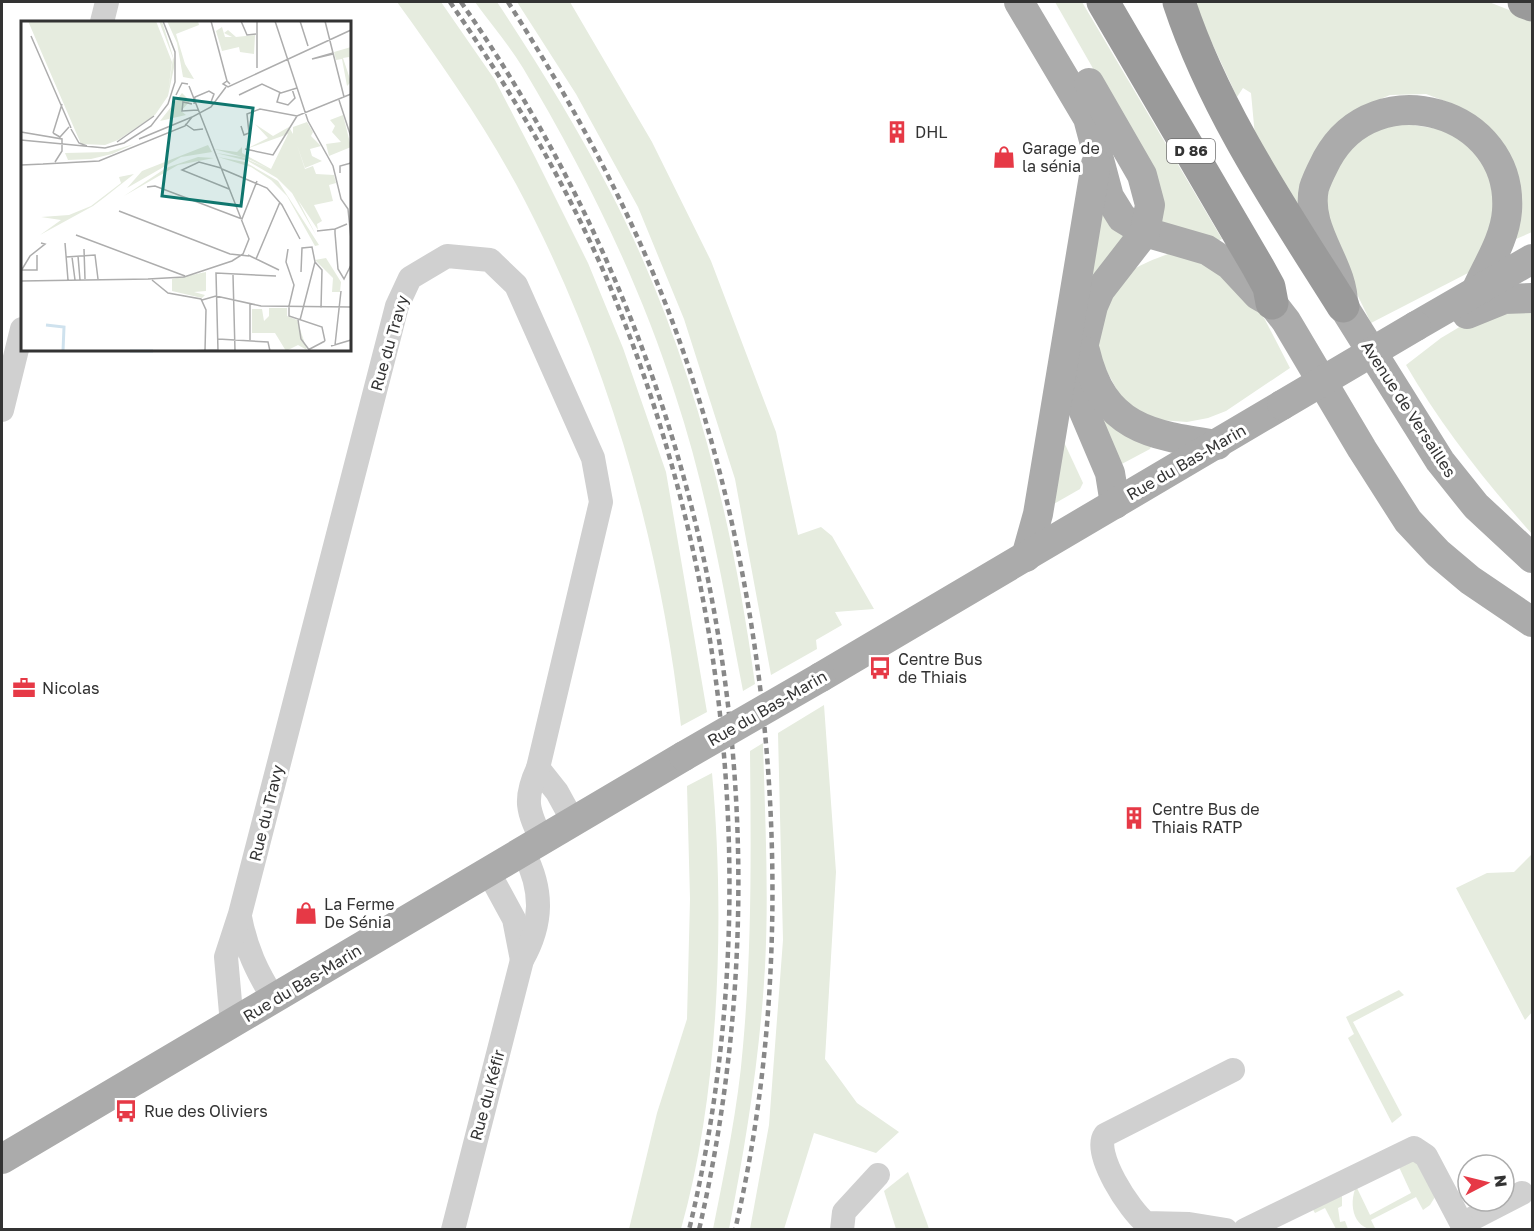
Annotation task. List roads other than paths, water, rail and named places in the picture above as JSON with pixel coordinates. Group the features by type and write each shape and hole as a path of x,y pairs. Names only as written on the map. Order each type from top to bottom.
{"highway":[{"name":"D 86","path":"1103,2 1264,277 1272,303"},
{"name":"D 86","path":"1179,2 1190,34 1231,120 1343,306"},
{"path":"1524,2 1533,5"}],"main road":[{"path":"1018,2 1088,118 1097,158 1114,209 1127,223 1145,232 1207,250 1230,265 1258,295 1272,303"},
{"path":"1041,2 1142,175 1150,205 1145,232 1100,291 1086,324 1078,380 1079,400 1110,473 1115,504"},
{"path":"1343,306 1343,290 1320,236 1316,220 1314,189 1334,147 1346,133 1374,117 1405,110 1438,112 1473,131 1484,143 1500,170 1507,199 1504,230 1476,291"},
{"path":"1026,556 1038,514 1097,158"},
{"name":"Rue du Bas-Marin","path":"2,1159 1533,259"},
{"path":"1423,322 1450,322 1504,299 1533,298"},
{"name":"D 86","path":"1272,303 1286,321 1408,521 1438,553 1470,580 1533,622"},
{"name":"Avenue de Versailles","path":"1343,306 1440,461 1476,506 1533,558"},
{"path":"1083,343 1088,366 1098,388 1125,420 1148,433 1217,445"},
{"path":"1056,408 1101,496 1115,504"}],"street":[{"path":"102,21 107,2"},
{"name":"Rue du Travy","path":"232,1023 226,957 240,914 397,306 411,278 447,256 490,260 516,285 593,458 601,502 538,768 528,801 533,847"},
{"path":"2,410 21,333"},
{"path":"538,768 557,792 574,823"},
{"name":"Rue du Kéfir","path":"453,1230 522,960 534,936 537,881 533,847"},
{"name":"Rue du Kéfir","path":"489,873 514,919 522,960"},
{"name":"Rue du Travy","path":"240,914 245,945 254,966 274,999"},
{"path":"1226,1230 1189,1224 1143,1226 1133,1212 1101,1151 1102,1139 1105,1135 1233,1070"},
{"path":"1245,1230 1408,1149 1418,1149 1426,1156 1464,1227 1522,1193"},
{"path":"842,1230 844,1212 878,1175"}],"railway":[{"path":"450,2 494,68 535,136 572,205 606,277 649,390 683,507 708,626 723,747 729,868 726,990 712,1111 689,1230"},
{"path":"461,2 547,140 617,285 672,435 710,590 732,748 738,908 727,1069 699,1230"},
{"path":"508,2 580,122 642,247 677,334 711,440 738,550 757,663 769,778 772,893 768,1008 756,1121 735,1230"}],"place":[{"name":"DHL","path":"897,132"},
{"name":"Garage de la sénia","path":"1004,157"},
{"name":"Centre Bus de Thiais","path":"880,668"},
{"name":"Nicolas","path":"24,688"},
{"name":"Centre Bus de Thiais RATP","path":"1134,818"},
{"name":"La Ferme De Sénia","path":"306,913"},
{"name":"Rue des Oliviers","path":"126,1111"}]}
